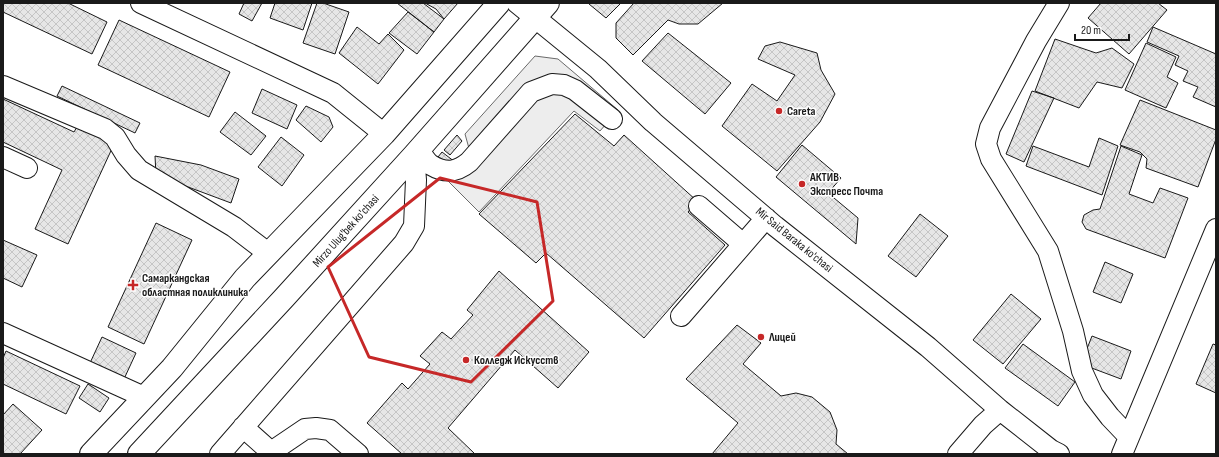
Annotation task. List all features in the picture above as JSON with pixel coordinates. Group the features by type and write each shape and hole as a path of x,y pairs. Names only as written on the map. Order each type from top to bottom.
{"main road":[{"path":"91,454 172,368 245,278 384,134 499,3"},
{"name":"Mirzo Ulug'bek ko'chasi","path":"139,454 416,153 542,10"}],"street":[{"path":"141,3 334,93 384,134"},
{"name":"Mir Said Baraka ko'chasi","path":"517,3 542,10 598,69 653,122 766,218 928,347 1000,410 1051,450 1059,454"},
{"path":"1059,3 1036,41 990,128 986,144 991,159 1048,251 1073,331 1082,371 1093,395 1110,417 1125,445"},
{"path":"576,90 598,69"},
{"path":"416,153 430,164 444,170 451,171 461,169 469,162 531,92 552,84 564,85 576,90 612,119"},
{"path":"3,86 105,129 115,137 126,155 139,170 234,227 268,253"},
{"path":"220,454 404,243 414,226 416,153"},
{"path":"3,157 27,168"},
{"path":"699,206 743,244"},
{"path":"681,316 766,218"},
{"path":"1125,445 1216,229"},
{"path":"3,332 144,397"},
{"path":"958,454 983,425 1000,410"},
{"path":"243,427 270,453 305,429 316,428 330,430 358,454"}],"highlighted area":[{"path":"440,178 537,202 553,301 471,382 369,357 328,267"}],"shaded area":[{"path":"535,56 558,59 618,110 600,131 574,111 479,212 446,179 470,152 465,134"}],"building":[{"path":"3,3 68,3 107,22 92,54 3,12"},
{"path":"244,3 262,3 252,21 239,14"},
{"path":"275,3 312,3 303,30 270,18"},
{"path":"317,3 323,3 349,12 335,54 303,43"},
{"path":"397,3 423,3 444,19 434,32"},
{"path":"425,3 458,3 444,19 436,9"},
{"path":"621,3 606,18 589,4"},
{"path":"634,3 723,3 698,24 679,24 668,20 633,55 616,38 616,23"},
{"path":"1101,3 1158,3 1167,10 1129,54 1088,18"},
{"path":"408,12 434,32 417,54 389,33"},
{"path":"119,20 230,72 209,117 98,65"},
{"path":"357,27 379,44 388,34 404,50 378,84 339,53"},
{"path":"1153,27 1216,54 1216,107 1193,97 1198,87 1183,81 1188,71 1175,65 1179,56 1147,42"},
{"path":"668,33 731,83 705,114 642,61"},
{"path":"1055,39 1096,53 1112,48 1134,64 1122,88 1097,82 1079,108 1035,91"},
{"name":"Careta","path":"780,42 817,53 821,70 835,94 820,122 777,171 722,126 752,84 777,101 795,75 758,59 765,46"},
{"path":"1146,43 1176,57 1167,77 1178,83 1166,108 1125,90"},
{"path":"62,86 140,123 135,133 57,96"},
{"path":"262,89 297,105 287,129 252,113"},
{"path":"1032,91 1054,98 1024,162 1006,154"},
{"path":"3,99 74,132 78,125 115,142 68,244 35,229 62,170 3,142"},
{"path":"1140,100 1216,130 1216,139 1198,187 1146,168 1147,159 1140,152 1120,145"},
{"path":"306,106 329,117 333,127 321,142 296,120"},
{"path":"235,112 266,136 251,155 220,132"},
{"path":"575,114 614,146 624,135 697,201 688,212 725,245 644,338 546,253 536,263 479,214"},
{"path":"457,135 462,141 450,155 444,150"},
{"path":"281,137 304,155 282,186 258,167"},
{"path":"1099,138 1118,146 1102,195 1026,166 1033,146 1089,167"},
{"path":"802,145 841,178 828,193 858,218 856,244 776,177"},
{"path":"1121,146 1142,155 1129,194 1153,203 1160,188 1188,198 1165,258 1086,229 1082,222 1084,215 1093,210 1100,209"},
{"path":"442,152 455,162 451,167 438,157"},
{"path":"155,156 201,165 239,179 231,203 156,175"},
{"path":"920,214 948,236 916,277 888,256"},
{"path":"156,223 192,240 144,344 108,327"},
{"path":"3,240 37,255 22,287 3,278"},
{"path":"1105,262 1133,274 1121,303 1093,292"},
{"name":"Колледж Искусств","path":"499,271 589,352 558,388 515,350 448,428 475,454 402,454 367,423 402,383 408,389 430,364 420,356 442,332 451,339 473,315 467,310"},
{"path":"1011,294 1041,319 1003,364 973,340"},
{"path":"737,325 761,343 743,364 781,396 796,393 812,397 830,412 837,430 836,444 848,454 712,454 738,423 686,379"},
{"path":"1092,336 1131,351 1121,379 1081,364"},
{"path":"102,337 136,353 124,379 90,363"},
{"path":"1023,344 1075,382 1058,406 1005,368"},
{"path":"1213,344 1216,345 1216,393 1196,384"},
{"path":"6,351 80,386 66,414 3,384 3,358"},
{"path":"88,384 109,398 100,412 79,398"},
{"path":"13,404 42,430 20,454 3,454 3,415"}],"place":[{"name":"Careta","path":"779,111"},
{"name":"АКТИВ Экспресс Почта","path":"802,184"},
{"name":"Самаркандская областная поликлиника","path":"133,285"},
{"name":"Лицей","path":"761,337"},
{"name":"Колледж Искусств","path":"466,360"}]}
